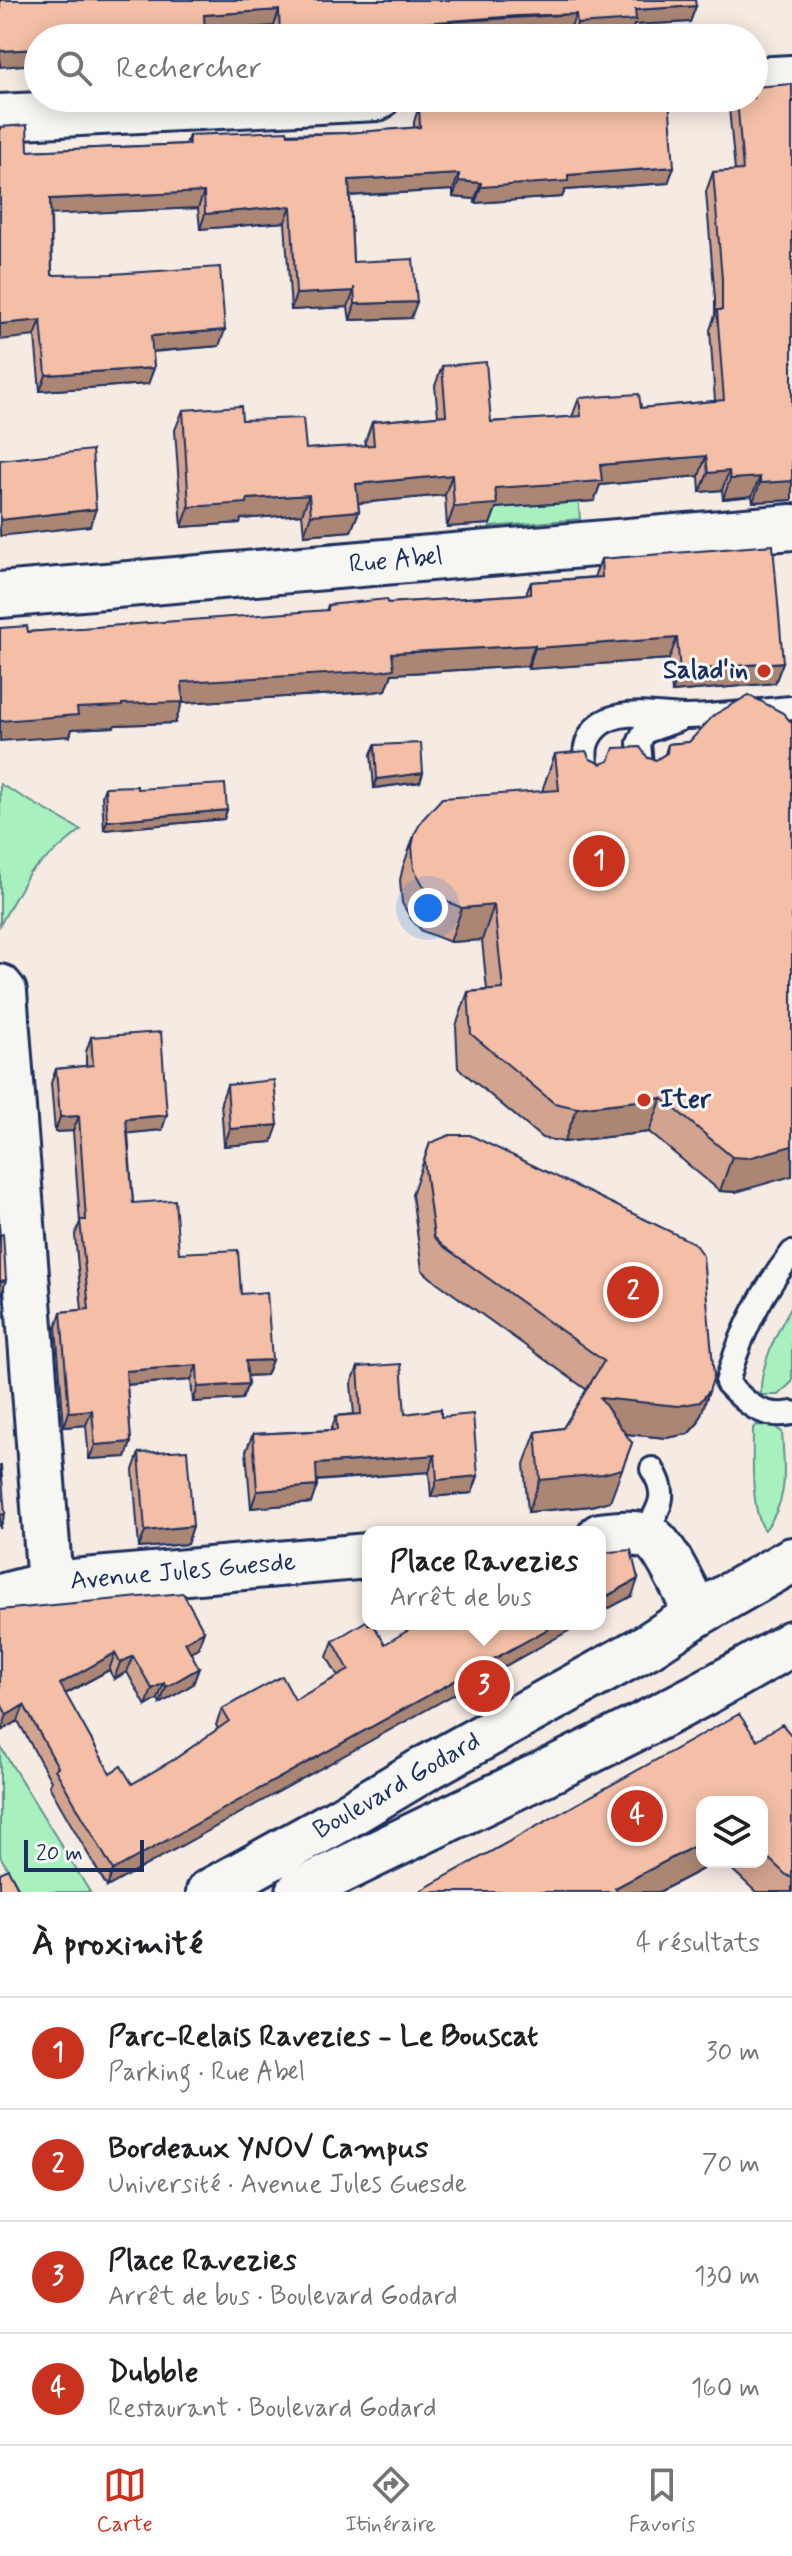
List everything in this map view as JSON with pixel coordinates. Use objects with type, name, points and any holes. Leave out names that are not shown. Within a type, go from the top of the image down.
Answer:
[{"type":"street","points":[[768,79],[792,78]]},
{"type":"street","points":[[0,117],[99,112]]},
{"type":"street","name":"Rue Abel","points":[[0,595],[792,527]]},
{"type":"street","points":[[0,987],[4,992],[50,1584]]},
{"type":"street","points":[[606,1536],[624,1534],[651,1538],[667,1558],[697,1614]]},
{"type":"street","name":"Avenue Jules Guesde","points":[[0,1597],[50,1584],[362,1557]]},
{"type":"street","name":"Boulevard Godard","points":[[209,1892],[648,1646],[792,1560]]},
{"type":"street","name":"Boulevard Godard","points":[[299,1892],[680,1708],[792,1643]]},
{"type":"lane","points":[[588,784],[587,743],[593,732],[609,720],[637,713],[686,717],[792,708]]},
{"type":"lane","points":[[642,780],[639,743],[644,732],[686,717]]},
{"type":"lane","points":[[792,1253],[771,1281],[748,1322],[733,1358],[727,1383],[748,1406],[766,1413],[792,1413]]},
{"type":"lane","points":[[643,1537],[662,1501],[660,1481],[652,1469]]},
{"type":"green space","points":[[572,418],[580,519],[490,527],[482,422]]},
{"type":"green space","points":[[0,784],[81,830],[29,873],[0,925]]},
{"type":"green space","points":[[792,1305],[792,1382],[778,1395],[761,1395],[766,1360]]},
{"type":"green space","points":[[757,1425],[775,1427],[782,1432],[782,1495],[765,1530],[757,1510],[753,1481],[753,1428]]},
{"type":"green space","points":[[0,1746],[90,1892],[21,1892],[0,1856]]},
{"type":"building","points":[[0,0],[695,0],[696,6],[635,10],[636,20],[577,24],[576,14],[409,24],[280,24],[279,10],[204,15],[205,24],[24,24],[24,50],[0,51]]},
{"type":"building","points":[[792,84],[792,481],[760,483],[760,477],[730,479],[729,471],[708,473],[706,456],[600,465],[602,481],[495,488],[497,504],[454,507],[452,475],[356,484],[359,511],[311,515],[309,495],[189,507],[183,410],[241,406],[242,420],[303,418],[306,449],[374,445],[372,422],[446,415],[442,366],[486,362],[491,422],[581,416],[579,398],[639,394],[641,408],[724,400],[717,310],[722,310],[722,279],[713,172],[743,170],[738,112],[768,112],[768,86]]},
{"type":"building","points":[[419,112],[670,112],[674,167],[568,175],[568,181],[481,187],[481,183],[459,181],[459,174],[349,180],[353,262],[413,259],[417,302],[355,304],[354,287],[354,291],[296,294],[291,206],[205,214],[204,192],[50,199],[52,275],[220,267],[225,330],[151,336],[154,368],[46,375],[41,320],[0,324],[0,127],[27,125],[28,151],[189,144],[189,135],[287,131],[288,135],[347,133],[420,127]]},
{"type":"building","points":[[92,450],[96,509],[0,520],[0,460]]},
{"type":"building","points":[[773,545],[783,662],[680,671],[677,638],[535,648],[535,645],[392,653],[394,669],[182,682],[183,702],[77,708],[78,715],[0,721],[0,628],[27,626],[28,632],[328,610],[328,605],[387,599],[388,603],[531,594],[531,582],[602,577],[601,559]]},
{"type":"building","points":[[749,695],[783,713],[792,723],[792,1146],[748,1158],[732,1157],[662,1098],[577,1108],[554,1103],[471,1034],[468,992],[503,989],[494,905],[462,908],[434,896],[414,869],[412,846],[422,820],[442,798],[559,790],[555,754],[586,751],[590,759],[601,764],[609,761],[614,748],[640,747],[648,758],[656,760],[667,753],[668,744],[689,742],[714,715]]},
{"type":"building","points":[[421,743],[423,773],[377,779],[375,745]]},
{"type":"building","points":[[225,784],[227,810],[107,821],[105,787],[137,786],[137,789]]},
{"type":"building","points":[[161,1032],[167,1115],[126,1119],[133,1203],[175,1200],[179,1253],[238,1250],[241,1294],[267,1292],[272,1360],[246,1361],[248,1384],[198,1387],[197,1365],[126,1371],[131,1442],[95,1445],[92,1410],[69,1412],[61,1312],[89,1309],[80,1220],[86,1220],[79,1116],[60,1117],[56,1069],[93,1065],[91,1037]]},
{"type":"building","points":[[274,1080],[278,1125],[230,1129],[227,1085]]},
{"type":"building","points":[[450,1135],[470,1135],[694,1243],[703,1256],[714,1376],[709,1391],[700,1402],[678,1406],[600,1398],[632,1443],[622,1469],[603,1474],[540,1480],[536,1432],[563,1428],[604,1361],[434,1237],[424,1161],[430,1143]]},
{"type":"building","points":[[3,1234],[6,1280],[0,1281],[0,1235]]},
{"type":"building","points":[[401,1364],[405,1414],[441,1409],[441,1417],[473,1414],[478,1476],[437,1480],[435,1455],[316,1464],[317,1486],[257,1491],[253,1434],[337,1430],[336,1416],[361,1414],[358,1367]]},
{"type":"building","points":[[187,1450],[193,1526],[145,1531],[139,1453]]},
{"type":"building","points":[[0,1466],[5,1514],[0,1515]]},
{"type":"building","points":[[631,1550],[638,1579],[606,1597],[606,1552]]},
{"type":"building","points":[[183,1593],[204,1631],[185,1642],[199,1668],[166,1687],[164,1683],[152,1689],[133,1656],[120,1663],[115,1653],[60,1684],[110,1773],[121,1766],[132,1784],[175,1759],[229,1721],[222,1709],[282,1676],[295,1700],[349,1670],[333,1641],[362,1624],[362,1630],[377,1630],[385,1644],[409,1630],[546,1630],[113,1870],[55,1769],[58,1767],[24,1705],[7,1715],[0,1702],[0,1610]]},
{"type":"building","points":[[739,1714],[757,1740],[782,1724],[792,1736],[792,1878],[768,1858],[768,1796],[696,1796],[696,1845],[615,1888],[618,1892],[418,1892]]},
{"type":"building","points":[[8,1869],[20,1892],[0,1892],[0,1873]]},
{"type":"place","name":"Salad'in","points":[[764,671]]},
{"type":"place","name":"Parc-Relais Ravezies - Le Bouscat","points":[[599,861]]},
{"type":"place","name":"Iter","points":[[644,1100]]},
{"type":"place","name":"Bordeaux YNOV Campus","points":[[633,1292]]},
{"type":"place","name":"Place Ravezies","points":[[484,1686]]},
{"type":"place","name":"Dubble","points":[[637,1816]]}]
